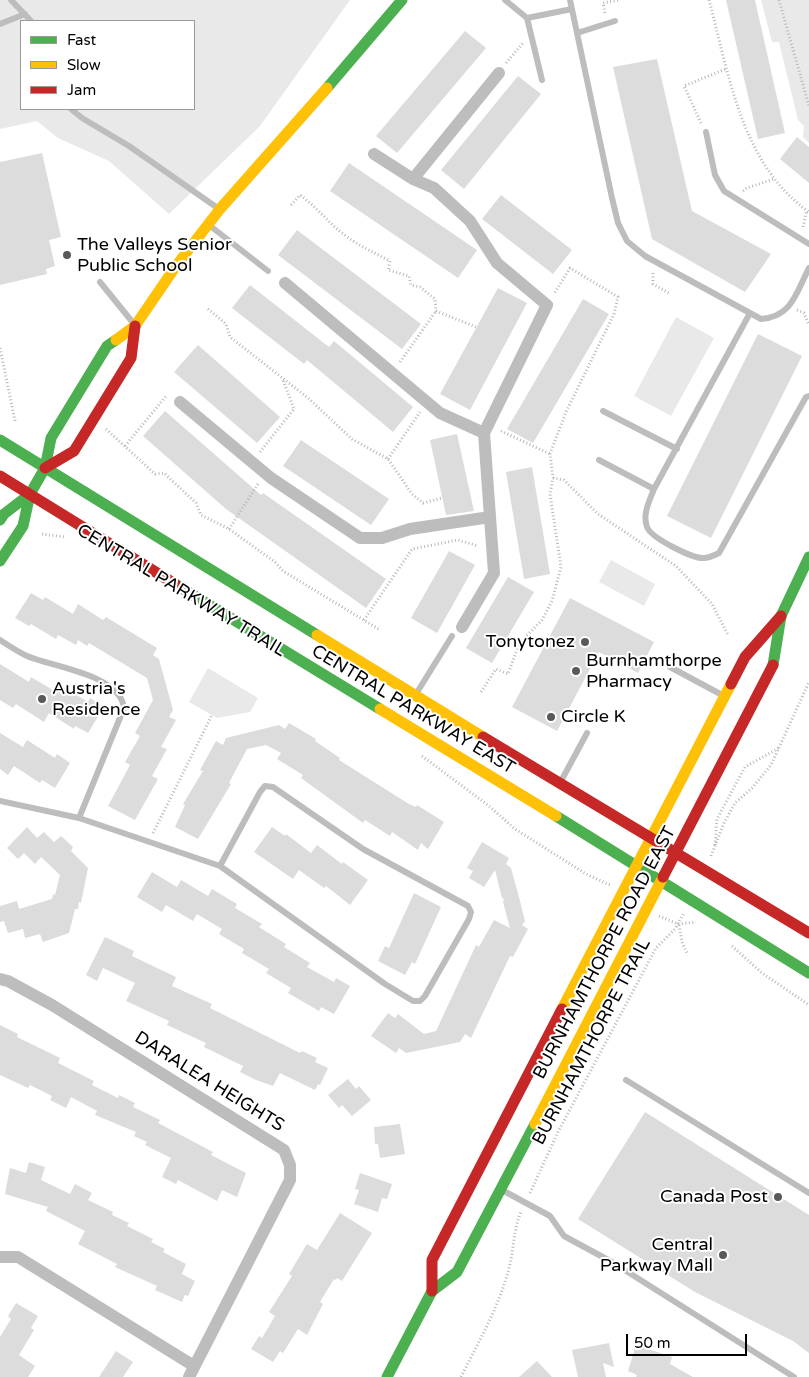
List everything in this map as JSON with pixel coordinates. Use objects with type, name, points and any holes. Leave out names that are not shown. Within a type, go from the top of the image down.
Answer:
[{"type":"street","points":[[0,561],[23,526],[30,494],[45,468],[51,438],[107,346],[136,326],[176,266],[220,209],[387,20],[402,0]]},
{"type":"street","points":[[413,179],[499,73]]},
{"type":"street","points":[[374,154],[413,179],[434,188],[470,221],[497,264],[547,305],[484,433],[494,573],[462,626]]},
{"type":"street","points":[[285,283],[440,413],[484,433]]},
{"type":"street","points":[[45,468],[74,451],[131,358],[136,326]]},
{"type":"street","points":[[180,402],[265,473],[360,538],[382,538],[410,529],[490,517]]},
{"type":"street","name":"CENTRAL PARKWAY EAST","points":[[0,440],[559,784],[809,932]]},
{"type":"street","name":"CENTRAL PARKWAY EAST","points":[[0,476],[443,749],[663,880],[809,973]]},
{"type":"street","points":[[0,520],[4,514],[30,494]]},
{"type":"street","name":"BURNHAMTHORPE ROAD EAST","points":[[387,1377],[432,1291],[457,1272],[678,853],[772,669],[781,616],[809,557]]},
{"type":"street","name":"BURNHAMTHORPE ROAD EAST","points":[[432,1291],[432,1260],[650,838],[745,657],[781,616]]},
{"type":"street","name":"DARALEA HEIGHTS","points":[[0,979],[8,981],[52,1006],[284,1150],[290,1165],[290,1180],[192,1372]]},
{"type":"street","points":[[0,1257],[18,1257],[192,1372]]},
{"type":"lane","points":[[11,0],[31,20]]},
{"type":"lane","points":[[505,0],[527,18],[542,80]]},
{"type":"lane","points":[[570,0],[618,223],[627,241],[652,259],[756,317],[770,318],[783,314],[789,307],[809,268]]},
{"type":"lane","points":[[527,18],[572,9]]},
{"type":"lane","points":[[0,24],[25,14]]},
{"type":"lane","points":[[577,33],[615,21]]},
{"type":"lane","points":[[73,110],[82,118],[129,146],[220,209]]},
{"type":"lane","points":[[706,132],[715,175],[724,191],[809,244]]},
{"type":"lane","points":[[208,224],[268,271]]},
{"type":"lane","points":[[100,282],[136,326]]},
{"type":"lane","points":[[750,313],[678,449],[654,489],[645,514],[647,527],[654,536],[695,557],[706,558],[719,553],[806,397],[809,396]]},
{"type":"lane","points":[[603,411],[678,449]]},
{"type":"lane","points":[[599,460],[654,489]]},
{"type":"lane","points":[[415,695],[452,636]]},
{"type":"lane","points":[[0,640],[26,655],[91,676],[116,692],[123,699],[124,708],[79,818]]},
{"type":"lane","points":[[670,666],[725,696]]},
{"type":"lane","points":[[559,784],[587,733]]},
{"type":"lane","points":[[0,801],[79,818],[220,866],[385,984],[413,1001],[420,1001],[425,996],[469,919],[471,912],[468,906],[363,849],[273,787],[265,786],[260,792],[220,866]]},
{"type":"lane","points":[[626,1080],[809,1193]]},
{"type":"lane","points":[[500,1189],[550,1216],[564,1236],[612,1262],[794,1377]]},
{"type":"path","points":[[607,2],[618,0]]},
{"type":"path","points":[[709,0],[735,102],[760,157],[774,178],[808,211],[800,238]]},
{"type":"path","points":[[779,0],[809,106]]},
{"type":"path","points":[[511,57],[520,45]]},
{"type":"path","points":[[706,132],[684,86],[726,69]]},
{"type":"path","points":[[736,198],[747,188],[774,178]]},
{"type":"path","points":[[290,205],[300,195],[315,206],[328,222],[347,237],[390,261],[388,270],[409,276],[411,285],[420,286],[435,299],[436,311],[392,373]]},
{"type":"path","points":[[652,259],[654,284],[669,293]]},
{"type":"path","points":[[481,692],[496,669],[508,674],[519,644],[542,620],[552,601],[561,567],[550,494],[553,478],[550,454],[566,412],[614,314],[618,297],[570,268],[547,305]]},
{"type":"path","points":[[789,307],[804,313],[809,325]]},
{"type":"path","points":[[208,310],[226,324],[230,337],[308,398],[352,439],[388,459],[412,494],[423,503],[442,498]]},
{"type":"path","points":[[436,311],[476,328]]},
{"type":"path","points":[[0,348],[15,421]]},
{"type":"path","points":[[252,462],[294,409],[283,379]]},
{"type":"path","points":[[125,446],[168,394],[180,402]]},
{"type":"path","points":[[388,459],[427,402]]},
{"type":"path","points":[[104,427],[155,474],[164,473],[196,503],[201,515],[229,530],[276,562],[283,572],[380,630]]},
{"type":"path","points":[[506,434],[550,454]]},
{"type":"path","points":[[229,530],[265,473]]},
{"type":"path","points":[[553,478],[564,480],[598,514],[676,566],[696,584],[712,604],[728,635]]},
{"type":"path","name":"CENTRAL PARKWAY TRAIL","points":[[42,534],[60,536],[72,540]]},
{"type":"path","points":[[364,620],[412,549],[458,540],[492,551]]},
{"type":"path","points":[[780,748],[745,767],[717,820],[714,850],[730,811],[762,778],[780,748],[809,682]]},
{"type":"path","points":[[149,842],[212,715]]},
{"type":"path","points":[[420,754],[489,806],[515,829],[578,869],[602,880]]},
{"type":"path","name":"BURNHAMTHORPE TRAIL","points":[[534,1186],[540,1168],[562,1124],[652,956],[663,938],[678,924],[682,917]]},
{"type":"path","points":[[668,921],[678,924],[699,922]]},
{"type":"path","points":[[678,924],[682,942],[688,955]]},
{"type":"path","points":[[731,945],[762,973],[809,1005]]},
{"type":"path","points":[[461,1377],[498,1303],[510,1266],[516,1222]]},
{"type":"shaded area","points":[[0,0],[350,0],[260,126],[169,214],[109,161],[58,138],[37,121],[0,129]]},
{"type":"shaded area","points":[[761,0],[809,0],[809,143],[803,137],[804,126],[798,120],[779,42],[772,42]]},
{"type":"shaded area","points":[[676,317],[714,338],[671,416],[634,396]]},
{"type":"shaded area","points":[[611,560],[655,584],[644,606],[599,582]]},
{"type":"shaded area","points":[[208,668],[258,698],[250,712],[217,718],[189,702]]},
{"type":"building","points":[[726,0],[755,0],[785,133],[758,139]]},
{"type":"building","points":[[465,31],[486,48],[397,153],[376,136]]},
{"type":"building","points":[[657,59],[692,211],[771,254],[745,292],[652,239],[613,67]]},
{"type":"building","points":[[518,76],[541,94],[464,189],[441,170]]},
{"type":"building","points":[[797,137],[809,147],[809,183],[780,159]]},
{"type":"building","points":[[42,153],[61,237],[49,240],[55,266],[46,269],[47,274],[0,285],[0,162]]},
{"type":"building","points":[[349,163],[477,250],[458,278],[330,191]]},
{"type":"building","points":[[501,195],[572,250],[553,274],[482,219]]},
{"type":"building","points":[[297,230],[421,324],[402,349],[278,255]]},
{"type":"building","points":[[250,285],[329,347],[334,341],[413,407],[393,432],[307,360],[304,364],[232,308]]},
{"type":"building","points":[[498,288],[527,303],[470,410],[440,394]]},
{"type":"building","points":[[583,299],[609,314],[533,443],[507,429]]},
{"type":"building","points":[[758,334],[802,356],[711,538],[667,516]]},
{"type":"building","points":[[198,345],[280,417],[257,443],[174,372]]},
{"type":"building","points":[[165,411],[261,495],[263,493],[386,579],[366,608],[226,509],[143,436]]},
{"type":"building","points":[[457,434],[474,511],[446,515],[430,440]]},
{"type":"building","points":[[301,440],[389,499],[371,525],[283,466]]},
{"type":"building","points":[[532,467],[550,574],[524,579],[506,472]]},
{"type":"building","points":[[449,551],[475,565],[437,633],[411,618]]},
{"type":"building","points":[[508,577],[534,592],[492,663],[466,648]]},
{"type":"building","points":[[31,593],[43,600],[45,597],[73,614],[78,604],[103,620],[106,617],[157,648],[153,655],[159,659],[173,710],[169,717],[176,720],[161,747],[167,749],[152,776],[158,779],[135,820],[108,806],[130,765],[125,762],[140,736],[135,733],[153,700],[147,678],[89,643],[87,646],[78,640],[76,645],[58,635],[56,639],[31,624],[29,626],[15,618]]},
{"type":"building","points":[[570,598],[654,642],[638,673],[599,652],[557,731],[512,707]]},
{"type":"building","name":"Austria's Residence","points":[[0,664],[29,682],[31,677],[58,693],[62,686],[88,702],[90,698],[104,707],[88,733],[75,726],[74,729],[49,713],[44,722],[16,704],[13,708],[0,700]]},
{"type":"building","points":[[289,723],[316,739],[315,741],[340,758],[339,760],[409,804],[416,807],[417,805],[444,822],[428,849],[421,843],[418,850],[392,832],[390,836],[365,820],[363,823],[301,778],[303,775],[277,759],[281,753],[266,745],[247,749],[229,783],[231,784],[198,839],[175,827],[185,805],[183,804],[203,771],[200,770],[216,741],[223,745],[226,738],[279,725],[285,729]]},
{"type":"building","points":[[0,733],[23,747],[27,740],[55,758],[57,754],[70,763],[55,788],[42,780],[40,783],[14,766],[8,775],[0,769]]},
{"type":"building","points":[[27,827],[37,838],[44,832],[54,842],[61,836],[73,847],[71,851],[88,868],[81,903],[79,902],[78,909],[75,909],[69,933],[43,942],[40,934],[25,938],[23,929],[8,933],[4,921],[0,922],[0,906],[17,901],[19,909],[52,899],[53,894],[55,895],[60,875],[41,857],[35,864],[24,853],[18,859],[7,848]]},
{"type":"building","points":[[272,827],[285,836],[286,834],[311,853],[317,845],[342,864],[343,862],[368,880],[350,905],[326,886],[324,888],[299,870],[293,879],[254,852]]},
{"type":"building","points":[[482,842],[509,858],[506,864],[511,868],[520,901],[525,921],[522,925],[528,929],[513,957],[510,956],[471,1038],[465,1034],[460,1042],[406,1053],[399,1048],[396,1053],[371,1036],[388,1013],[395,1018],[398,1014],[424,1034],[436,1031],[476,945],[479,947],[494,920],[510,928],[495,870],[484,887],[469,878],[473,871],[467,868]]},
{"type":"building","points":[[152,872],[177,887],[181,880],[208,896],[212,889],[237,904],[235,908],[262,924],[259,927],[286,944],[284,947],[310,963],[307,967],[334,982],[336,978],[350,986],[334,1014],[321,1007],[319,1011],[288,993],[291,988],[266,973],[269,969],[242,953],[244,949],[219,934],[222,929],[197,914],[193,921],[166,905],[162,912],[137,897]]},
{"type":"building","points":[[414,893],[441,907],[415,964],[412,962],[405,975],[378,961],[385,946],[389,948]]},
{"type":"building","points":[[105,937],[134,951],[132,956],[176,977],[172,986],[212,1004],[210,1008],[300,1053],[302,1051],[317,1058],[315,1062],[328,1068],[320,1085],[318,1084],[315,1090],[280,1073],[273,1086],[256,1080],[240,1072],[243,1066],[204,1047],[206,1043],[167,1025],[169,1021],[126,1001],[135,983],[103,968],[97,981],[86,975]]},
{"type":"building","points":[[0,1025],[18,1034],[17,1037],[60,1058],[58,1063],[94,1081],[92,1085],[118,1098],[119,1095],[135,1103],[133,1107],[160,1120],[158,1123],[213,1152],[211,1155],[246,1173],[237,1197],[222,1190],[217,1201],[178,1180],[176,1184],[162,1177],[171,1158],[145,1145],[147,1142],[134,1136],[136,1132],[95,1115],[97,1111],[71,1097],[66,1108],[50,1100],[52,1096],[30,1085],[28,1088],[0,1075]]},
{"type":"building","points":[[348,1079],[356,1089],[359,1086],[371,1100],[352,1116],[342,1105],[339,1108],[328,1095]]},
{"type":"building","name":"Central Parkway Mall","points":[[645,1112],[809,1215],[809,1353],[793,1341],[695,1292],[578,1219]]},
{"type":"building","points":[[400,1124],[405,1154],[380,1158],[378,1144],[375,1144],[374,1127]]},
{"type":"building","points":[[29,1162],[45,1167],[41,1180],[70,1194],[75,1184],[92,1193],[88,1200],[113,1212],[112,1215],[129,1223],[127,1226],[153,1239],[151,1242],[165,1249],[163,1252],[186,1264],[182,1274],[195,1281],[188,1296],[185,1295],[182,1302],[155,1290],[157,1286],[115,1267],[117,1264],[78,1244],[85,1231],[46,1211],[48,1207],[5,1194],[10,1168],[26,1173]]},
{"type":"building","points":[[360,1173],[392,1184],[387,1199],[382,1198],[378,1212],[354,1204],[359,1190],[355,1189]]},
{"type":"building","points":[[340,1213],[372,1233],[342,1281],[337,1278],[336,1280],[334,1279],[320,1302],[323,1304],[307,1335],[298,1329],[283,1353],[280,1351],[273,1362],[251,1349],[259,1336],[262,1338],[275,1316],[269,1312],[292,1276],[289,1274],[307,1244],[317,1250]]},
{"type":"building","points":[[16,1303],[38,1316],[31,1328],[34,1330],[19,1355],[35,1366],[28,1377],[0,1377],[0,1337],[11,1319],[8,1316]]},
{"type":"building","points":[[609,1343],[614,1367],[603,1363],[606,1377],[578,1377],[572,1350]]},
{"type":"building","points":[[636,1345],[672,1357],[670,1364],[693,1377],[636,1377],[637,1375],[628,1371]]},
{"type":"building","points":[[116,1351],[133,1362],[123,1377],[99,1377]]},
{"type":"building","points":[[537,1361],[552,1377],[519,1377]]},
{"type":"traffic: fast","points":[[327,88],[402,0]]},
{"type":"traffic: fast","points":[[0,561],[23,526],[30,494],[45,468],[51,438],[107,346],[116,340]]},
{"type":"traffic: fast","points":[[0,440],[317,635]]},
{"type":"traffic: fast","points":[[0,520],[4,514],[30,494]]},
{"type":"traffic: fast","points":[[773,665],[781,616],[809,557]]},
{"type":"traffic: fast","points":[[175,584],[380,709]]},
{"type":"traffic: fast","points":[[556,816],[809,973]]},
{"type":"traffic: fast","points":[[387,1377],[432,1291],[457,1272],[535,1124]]},
{"type":"traffic: slow","points":[[116,340],[135,326],[176,266],[220,209],[327,88]]},
{"type":"traffic: slow","points":[[317,635],[483,737]]},
{"type":"traffic: slow","points":[[562,1009],[731,684]]},
{"type":"traffic: slow","points":[[380,709],[556,816]]},
{"type":"traffic: slow","points":[[535,1124],[663,877]]},
{"type":"traffic: jam","points":[[45,468],[74,451],[131,358],[135,326]]},
{"type":"traffic: jam","points":[[0,476],[175,584]]},
{"type":"traffic: jam","points":[[731,684],[745,657],[781,616]]},
{"type":"traffic: jam","points":[[663,877],[773,665]]},
{"type":"traffic: jam","points":[[483,737],[809,933]]},
{"type":"traffic: jam","points":[[432,1291],[432,1260],[562,1009]]},
{"type":"place","name":"The Valleys Senior Public School","points":[[67,255]]},
{"type":"place","name":"Tonytonez","points":[[585,642]]},
{"type":"place","name":"Burnhamthorpe Pharmacy","points":[[576,671]]},
{"type":"place","name":"Austria's Residence","points":[[42,699]]},
{"type":"place","name":"Circle K","points":[[551,717]]},
{"type":"place","name":"Canada Post","points":[[778,1197]]},
{"type":"place","name":"Central Parkway Mall","points":[[723,1255]]}]
